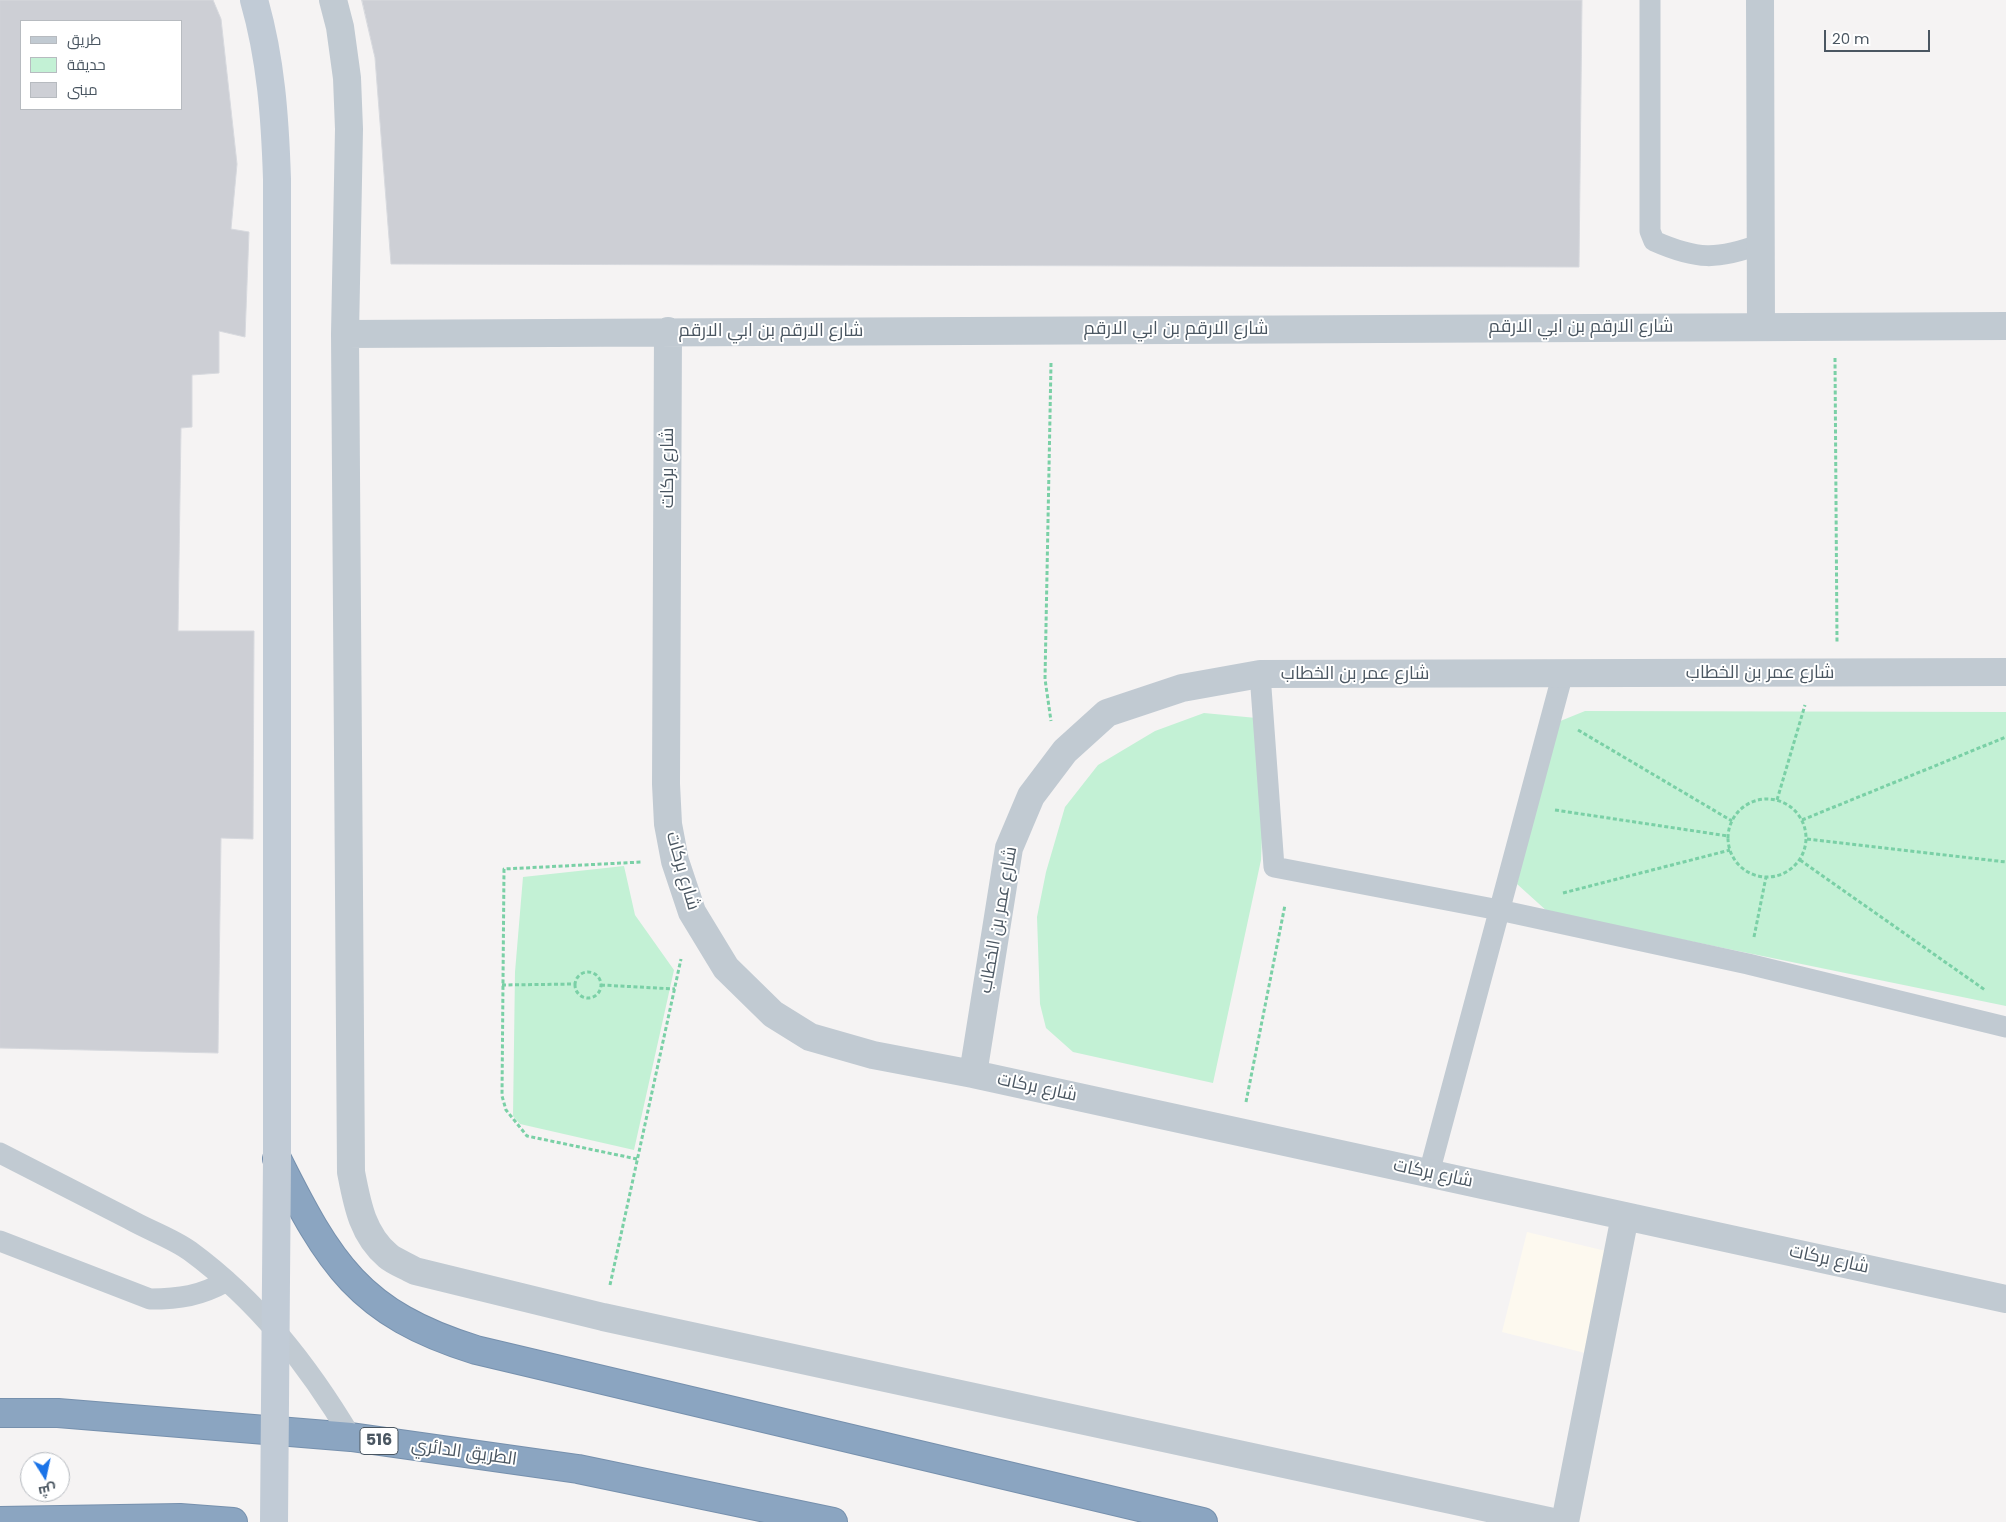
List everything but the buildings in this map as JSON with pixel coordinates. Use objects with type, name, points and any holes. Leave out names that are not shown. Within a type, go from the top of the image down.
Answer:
[{"type":"highway","points":[[277,1159],[309,1223],[329,1254],[352,1281],[379,1305],[409,1324],[442,1339],[476,1350],[1203,1522]]},
{"type":"highway","name":"الطريق الدائري","points":[[0,1413],[58,1413],[351,1437],[578,1470],[833,1522]]},
{"type":"highway","points":[[0,1521],[180,1518],[233,1522]]},
{"type":"street","points":[[254,0],[265,38],[275,109],[277,180],[277,1159],[274,1522]]},
{"type":"street","points":[[333,0],[340,27],[347,78],[349,128],[345,334],[350,1172],[357,1206],[368,1233],[388,1256],[415,1271],[603,1317],[1554,1522]]},
{"type":"street","points":[[1760,0],[1761,326]]},
{"type":"street","name":"شارع الارقم بن ابي الارقم","points":[[345,334],[1052,329],[2006,326]]},
{"type":"street","name":"شارع بركات","points":[[668,332],[666,784],[668,824],[675,861],[692,912],[726,968],[773,1014],[810,1037],[872,1055],[973,1074],[2006,1299]]},
{"type":"street","name":"شارع عمر بن الخطاب","points":[[973,1074],[1009,848],[1031,796],[1065,751],[1107,713],[1182,688],[1260,674],[2006,672]]},
{"type":"street","points":[[1565,1522],[1625,1216]]},
{"type":"lane","points":[[1650,0],[1650,230],[1654,241],[1679,252],[1707,257],[1734,254],[1761,244]]},
{"type":"lane","points":[[1429,1173],[1563,673]]},
{"type":"lane","points":[[1260,674],[1274,867],[1500,910],[1748,964],[2006,1027]]},
{"type":"lane","points":[[0,1153],[188,1250],[227,1281],[263,1315],[295,1352],[325,1393],[351,1437]]},
{"type":"lane","points":[[0,1241],[150,1299],[172,1299],[204,1294],[227,1281]]},
{"type":"path","points":[[1777,800],[1826,673],[1835,326]]},
{"type":"path","points":[[1052,329],[1045,679],[1053,726],[1065,751]]},
{"type":"path","points":[[1552,714],[1732,821]]},
{"type":"path","points":[[1802,820],[2006,737]]},
{"type":"path","points":[[1756,800],[1777,800],[1796,811],[1802,820],[1807,839],[1800,860],[1791,869],[1779,875],[1766,877],[1754,875],[1744,869],[1730,850],[1728,836],[1732,821],[1738,812],[1756,800]]},
{"type":"path","points":[[1527,806],[1728,836]]},
{"type":"path","points":[[1807,839],[2006,862]]},
{"type":"path","points":[[1557,895],[1730,850]]},
{"type":"path","points":[[1800,860],[1990,994]]},
{"type":"path","points":[[637,1159],[527,1136],[516,1125],[506,1110],[502,1096],[504,869],[675,861]]},
{"type":"path","points":[[1748,964],[1766,877]]},
{"type":"path","points":[[1240,1132],[1285,905]]},
{"type":"path","points":[[603,1317],[692,912]]},
{"type":"path","points":[[575,984],[580,974],[591,972],[596,975],[601,985]]},
{"type":"path","points":[[502,985],[575,984]]},
{"type":"path","points":[[575,984],[579,993],[588,998],[597,994],[601,985]]},
{"type":"path","points":[[601,985],[675,989]]},
{"type":"shaded area","points":[[1527,1232],[1610,1252],[1585,1353],[1502,1332]]},
{"type":"green space","points":[[1585,711],[2006,712],[2006,1006],[1548,912],[1517,884],[1553,724]]},
{"type":"green space","points":[[1204,713],[1267,719],[1261,860],[1213,1083],[1073,1052],[1046,1028],[1040,1004],[1037,917],[1046,872],[1065,807],[1098,765],[1155,731]]},
{"type":"green space","points":[[624,866],[635,915],[674,970],[634,1150],[520,1124],[513,1116],[515,972],[523,877]]}]
